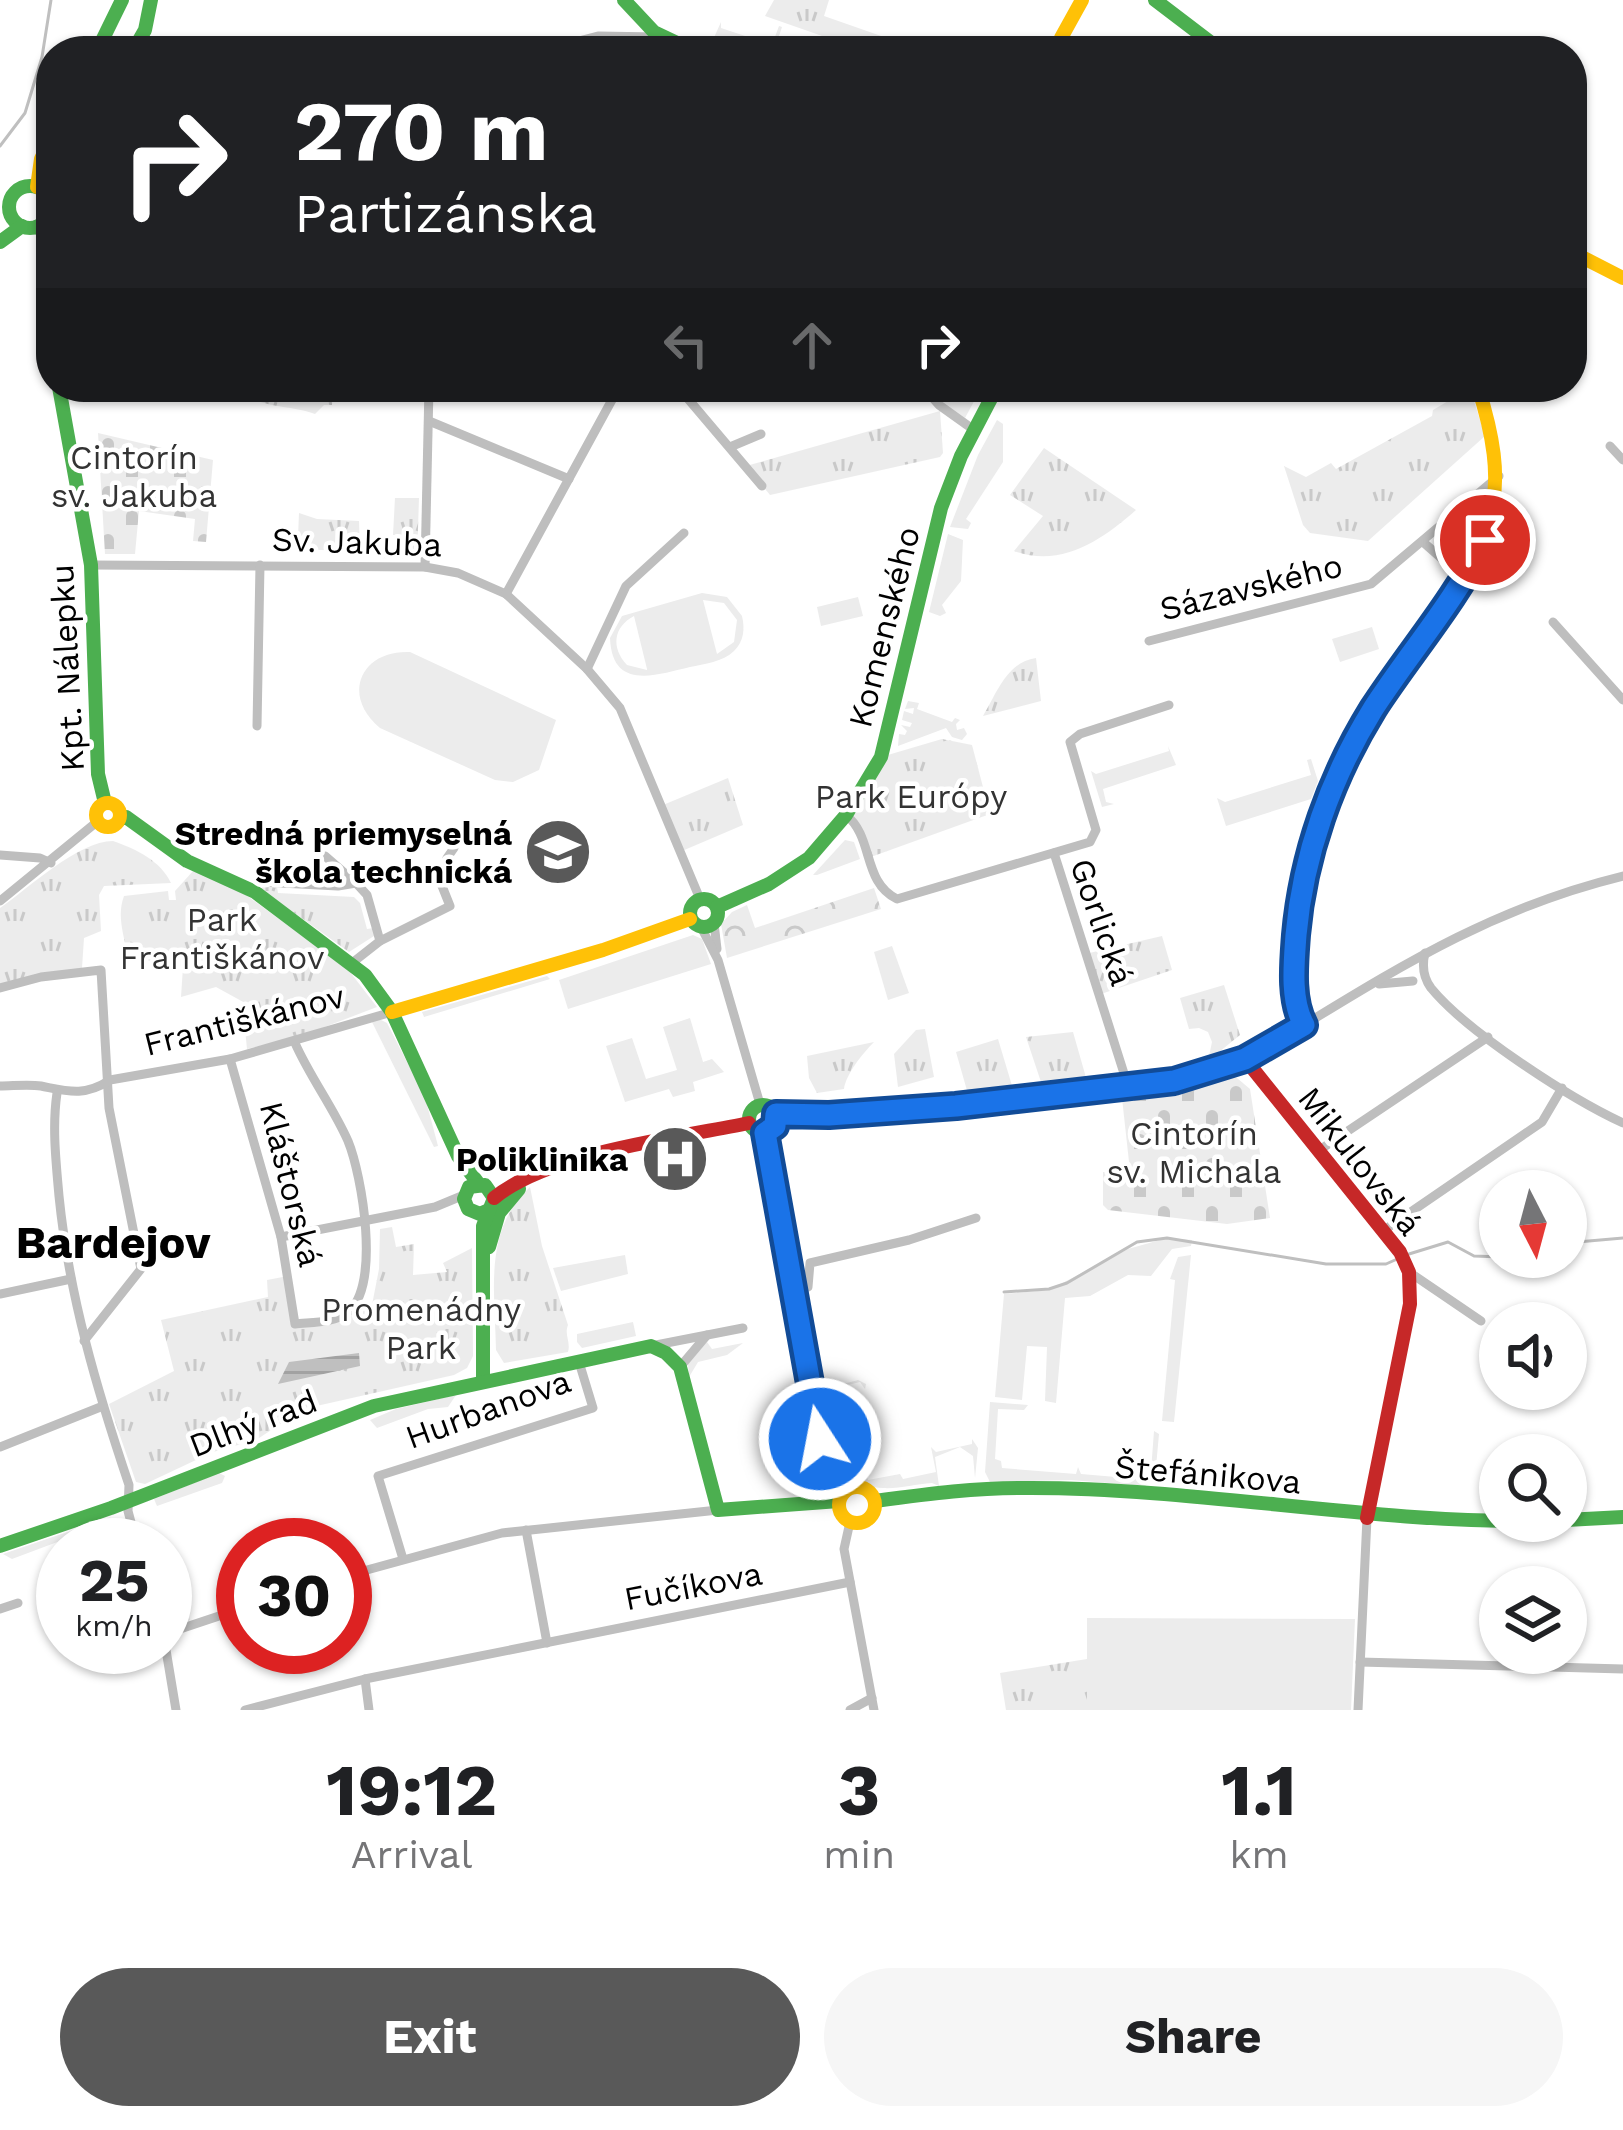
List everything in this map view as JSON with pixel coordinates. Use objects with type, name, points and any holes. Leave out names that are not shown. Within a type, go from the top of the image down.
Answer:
[{"type":"street","points":[[104,36],[122,0]]},
{"type":"street","points":[[142,36],[151,0]]},
{"type":"street","points":[[624,0],[649,36]]},
{"type":"street","points":[[1145,0],[1169,9]]},
{"type":"street","points":[[1155,0],[1203,36]]},
{"type":"street","points":[[1066,36],[1082,2]]},
{"type":"street","points":[[0,239],[10,200],[36,191]]},
{"type":"street","points":[[9,212],[36,217]]},
{"type":"street","points":[[0,239],[36,223]]},
{"type":"street","points":[[1587,260],[1623,278]]},
{"type":"street","name":"Kpt. Nálepku","points":[[62,402],[91,565],[98,774],[105,803]]},
{"type":"street","points":[[425,567],[429,402]]},
{"type":"street","points":[[506,594],[611,402]]},
{"type":"street","points":[[691,402],[762,486]]},
{"type":"street","points":[[936,402],[974,430]]},
{"type":"street","name":"Komenského","points":[[392,1012],[705,919],[790,872],[826,840],[881,757],[936,528],[950,483],[989,402]]},
{"type":"street","points":[[1304,1025],[1298,1015],[1294,962],[1305,874],[1329,792],[1373,710],[1485,540],[1500,475],[1496,432],[1484,402]]},
{"type":"street","points":[[429,421],[569,479]]},
{"type":"street","points":[[730,448],[761,434]]},
{"type":"street","points":[[1610,446],[1623,460]]},
{"type":"street","name":"Sázavského","points":[[1149,641],[1371,584],[1500,475]]},
{"type":"street","points":[[587,669],[626,586],[684,533]]},
{"type":"street","points":[[1423,542],[1464,578]]},
{"type":"street","name":"Sv. Jakuba","points":[[91,565],[425,567],[458,573],[506,594],[605,687],[631,729],[700,899]]},
{"type":"street","points":[[257,726],[260,565]]},
{"type":"street","points":[[1553,622],[1623,700]]},
{"type":"street","points":[[1054,853],[1090,842],[1096,830],[1070,749],[1073,738],[1169,705]]},
{"type":"street","points":[[98,821],[97,811],[105,803],[116,805],[120,819]]},
{"type":"street","name":"Gorlická","points":[[846,815],[861,834],[879,885],[890,896],[902,898],[1054,853],[1128,1086]]},
{"type":"street","points":[[98,821],[108,827],[126,817],[187,861],[255,892],[370,980],[392,1012],[458,1156],[472,1195],[483,1270]]},
{"type":"street","points":[[0,901],[98,821]]},
{"type":"street","points":[[352,963],[380,941],[450,906],[438,877],[454,848]]},
{"type":"street","points":[[0,855],[51,863]]},
{"type":"street","points":[[325,856],[369,900],[380,941]]},
{"type":"street","points":[[776,1114],[956,1106],[1174,1081],[1245,1059],[1462,932],[1564,890],[1623,876]]},
{"type":"street","points":[[261,882],[356,883]]},
{"type":"street","points":[[705,919],[690,908],[700,899],[708,899],[705,919],[760,1104]]},
{"type":"street","points":[[1425,952],[1422,966],[1432,989]]},
{"type":"street","points":[[1407,964],[1413,981]]},
{"type":"street","points":[[0,988],[101,970],[110,1108],[141,1269],[84,1341]]},
{"type":"street","points":[[1367,987],[1413,981],[1432,989],[1488,1037],[1623,1123]]},
{"type":"street","points":[[404,1036],[416,1006]]},
{"type":"street","name":"Františkánov","points":[[57,1093],[230,1059],[392,1012]]},
{"type":"street","points":[[1318,1151],[1488,1037]]},
{"type":"street","points":[[295,1043],[348,1142],[364,1221]]},
{"type":"street","name":"Kláštorská","points":[[230,1059],[281,1237],[295,1324],[340,1318],[356,1304],[365,1262],[364,1221]]},
{"type":"street","name":"Mikulovská","points":[[1245,1059],[1383,1231],[1409,1272],[1410,1304],[1367,1518]]},
{"type":"street","points":[[0,1086],[40,1086],[57,1093],[56,1160],[71,1279],[84,1341],[129,1485],[131,1518]]},
{"type":"street","points":[[1383,1231],[1542,1122],[1562,1088]]},
{"type":"street","points":[[760,1104],[770,1106],[776,1114],[775,1126],[765,1133],[753,1130],[749,1123],[749,1113],[760,1104]]},
{"type":"street","points":[[281,1237],[435,1207],[575,1160],[749,1123]]},
{"type":"street","points":[[765,1133],[826,1483],[812,1502]]},
{"type":"street","points":[[483,1382],[483,1226],[492,1204],[539,1174]]},
{"type":"street","points":[[483,1270],[499,1213],[510,1197],[539,1174]]},
{"type":"street","points":[[472,1195],[492,1204]]},
{"type":"street","points":[[472,1195],[492,1204]]},
{"type":"street","points":[[791,1292],[808,1287],[810,1264],[976,1218]]},
{"type":"street","points":[[1409,1272],[1479,1321]]},
{"type":"street","points":[[0,1294],[71,1279]]},
{"type":"street","name":"Dlhý rad","points":[[0,1546],[349,1414],[743,1328]]},
{"type":"street","points":[[680,1367],[708,1335]]},
{"type":"street","points":[[372,1568],[526,1530],[718,1510],[680,1367],[651,1346]]},
{"type":"street","name":"Hurbanova","points":[[403,1559],[378,1476],[593,1408],[579,1362]]},
{"type":"street","points":[[0,1447],[103,1406]]},
{"type":"street","points":[[820,1439],[843,1495],[842,1516],[858,1523],[871,1516],[875,1502]]},
{"type":"street","name":"Štefánikova","points":[[718,1510],[812,1502],[861,1487],[875,1502],[1043,1488],[1146,1493],[1367,1518],[1479,1520]]},
{"type":"street","points":[[1587,1519],[1623,1517]]},
{"type":"street","points":[[1358,1710],[1367,1518]]},
{"type":"street","points":[[850,1522],[844,1550],[873,1704],[850,1710]]},
{"type":"street","points":[[526,1530],[547,1643]]},
{"type":"street","name":"Fučíkova","points":[[244,1710],[365,1679],[850,1582]]},
{"type":"street","points":[[0,1609],[18,1603]]},
{"type":"street","points":[[1360,1662],[1623,1670]]},
{"type":"street","points":[[170,1674],[176,1710]]},
{"type":"street","points":[[365,1679],[370,1710]]},
{"type":"green space","points":[[774,0],[829,0],[824,16],[881,36],[822,36],[765,16]]},
{"type":"green space","points":[[721,22],[721,28],[745,36],[715,36]]},
{"type":"green space","points":[[260,402],[332,402],[315,414]]},
{"type":"green space","points":[[941,402],[974,402],[965,418]]},
{"type":"green space","points":[[1446,402],[1474,402],[1485,436],[1368,541],[1310,533],[1303,525],[1284,466],[1306,477],[1331,463],[1336,469],[1432,416],[1433,410]]},
{"type":"green space","points":[[940,411],[940,457],[770,495],[746,466]]},
{"type":"green space","points":[[997,420],[1003,424],[1003,462],[966,519],[971,523],[968,529],[950,527],[978,455]]},
{"type":"green space","name":"Cintorín sv. Jakuba","points":[[98,433],[213,460],[206,542],[193,541],[195,519],[139,511],[135,554],[105,554]]},
{"type":"green space","points":[[1044,448],[1136,510],[1080,548],[1049,556],[1014,551],[1043,516],[1010,495]]},
{"type":"green space","points":[[395,498],[419,498],[417,559],[380,558],[383,541],[397,541],[398,535],[393,535]]},
{"type":"green space","points":[[299,513],[359,521],[360,551],[282,549],[283,538],[298,537]]},
{"type":"green space","points":[[948,534],[963,540],[961,581],[942,605],[946,613],[940,616],[929,612]]},
{"type":"green space","points":[[702,593],[727,597],[742,616],[743,635],[734,651],[719,660],[638,675],[627,673],[613,655],[610,638],[622,616]],"holes":[[[703,600],[724,603],[737,620],[734,642],[717,654]],[[634,616],[647,669],[647,670],[627,665],[617,645],[618,632]]]},
{"type":"green space","points":[[858,597],[863,616],[821,626],[817,607]]},
{"type":"green space","points":[[1372,627],[1379,649],[1340,662],[1332,639]]},
{"type":"green space","points":[[410,652],[556,720],[539,770],[513,782],[495,780],[380,728],[361,702],[362,677],[379,659]]},
{"type":"green space","points":[[1036,658],[1041,701],[983,716],[1010,672]]},
{"type":"green space","points":[[908,701],[952,722],[960,720],[957,730],[964,728],[967,734],[962,740],[946,728],[898,746],[899,734],[907,731],[901,725],[912,723],[902,720],[904,711],[913,714],[914,708],[905,709]]},
{"type":"green space","name":"Park Európy","points":[[942,739],[972,745],[990,814],[868,858],[846,815],[881,757]]},
{"type":"green space","points":[[1168,746],[1176,765],[1103,789],[1106,802],[1114,804],[1102,807],[1091,771],[1096,774],[1169,751]]},
{"type":"green space","points":[[1311,759],[1318,781],[1311,799],[1226,826],[1217,798],[1225,802],[1311,775],[1307,760]]},
{"type":"green space","points":[[728,778],[743,825],[682,851],[663,805]]},
{"type":"green space","points":[[845,840],[854,842],[860,859],[813,875]]},
{"type":"green space","points":[[113,841],[147,857],[171,883],[104,886],[99,895],[101,931],[84,938],[82,968],[0,984],[0,908],[70,857]]},
{"type":"green space","name":"Park Františkánov","points":[[193,871],[231,884],[308,940],[350,972],[377,1007],[301,1036],[247,1049],[245,1029],[265,1014],[216,987],[181,997],[183,967],[127,953],[121,917],[124,896],[168,891],[169,900],[176,900],[175,891]]},
{"type":"green space","points":[[263,886],[277,887],[278,893],[354,897],[367,929],[374,928],[374,936],[349,952]]},
{"type":"green space","points":[[874,888],[881,909],[727,958],[721,924],[732,912],[747,905],[755,928]]},
{"type":"green space","points":[[693,935],[702,939],[711,964],[568,1009],[559,980]]},
{"type":"green space","points":[[1162,936],[1172,970],[1098,995],[1085,954]]},
{"type":"green space","points":[[892,946],[909,993],[888,1000],[874,952]]},
{"type":"green space","points":[[547,976],[550,979],[424,1017],[422,1012]]},
{"type":"green space","points":[[1224,985],[1240,1035],[1208,1061],[1212,1042],[1208,1032],[1189,1029],[1180,998]]},
{"type":"green space","points":[[690,1018],[703,1062],[712,1059],[724,1072],[693,1082],[695,1091],[673,1097],[669,1089],[625,1102],[606,1046],[632,1038],[646,1079],[677,1070],[663,1027]]},
{"type":"green space","points":[[372,1022],[387,1023],[425,1097],[438,1146],[434,1147]]},
{"type":"green space","points":[[925,1029],[934,1077],[898,1087],[894,1054],[916,1030]]},
{"type":"green space","points":[[1073,1032],[1087,1081],[1042,1085],[1026,1037]]},
{"type":"green space","points":[[998,1039],[1013,1089],[968,1094],[956,1052]]},
{"type":"green space","points":[[874,1042],[851,1070],[844,1089],[817,1093],[809,1078],[807,1056]]},
{"type":"green space","name":"Cintorín sv. Michala","points":[[1225,1074],[1250,1089],[1270,1218],[1227,1224],[1108,1210],[1103,1205],[1103,1172],[1130,1171],[1122,1098]]},
{"type":"green space","points":[[530,1187],[542,1246],[568,1325],[569,1348],[568,1352],[504,1363],[496,1350],[495,1262],[505,1222]]},
{"type":"green space","name":"Promenádny Park","points":[[392,1227],[396,1247],[414,1244],[413,1275],[447,1272],[443,1263],[472,1248],[473,1356],[467,1368],[454,1375],[312,1407],[313,1417],[282,1423],[256,1440],[213,1452],[145,1484],[136,1482],[109,1404],[174,1371],[161,1320],[268,1297],[267,1280],[288,1276],[295,1324],[340,1318],[358,1301],[372,1305],[380,1229]]},
{"type":"green space","points":[[1167,1238],[1192,1240],[1191,1246],[1172,1249],[1151,1276],[1128,1275],[1090,1296],[1065,1298],[1056,1403],[1045,1401],[1047,1347],[1027,1346],[1022,1400],[995,1397],[1004,1294],[1049,1290],[1128,1249]]},
{"type":"green space","points":[[625,1255],[628,1274],[561,1291],[553,1268]]},
{"type":"green space","points":[[1191,1255],[1174,1422],[1162,1421],[1175,1280],[1170,1279],[1178,1257]]},
{"type":"green space","points":[[633,1322],[636,1336],[582,1348],[577,1342],[577,1334]]},
{"type":"green space","points":[[707,1342],[712,1349],[743,1343],[727,1355],[698,1362],[689,1377],[688,1364]]},
{"type":"green space","points":[[858,1380],[866,1384],[865,1389],[860,1382],[823,1391],[826,1403],[848,1399],[852,1404],[868,1480],[936,1472],[931,1447],[936,1452],[972,1444],[972,1439],[978,1448],[975,1478],[973,1456],[960,1447],[935,1457],[939,1486],[883,1488],[854,1476],[836,1451],[821,1390]]},
{"type":"green space","points":[[456,1395],[448,1407],[428,1409],[377,1428],[370,1420],[396,1409]]},
{"type":"green space","points":[[990,1402],[1028,1405],[1024,1410],[998,1409],[995,1459],[1002,1468],[1076,1474],[1078,1467],[1081,1474],[1116,1477],[1119,1470],[1120,1477],[1142,1479],[1144,1471],[1151,1471],[1154,1431],[1159,1434],[1155,1478],[1145,1486],[1071,1480],[990,1482],[985,1472]]},
{"type":"green space","points":[[219,1473],[225,1476],[222,1483],[157,1506],[154,1499]]},
{"type":"green space","points":[[36,1543],[36,1550],[12,1559],[3,1554]]},
{"type":"green space","points":[[1087,1618],[1355,1619],[1351,1710],[1087,1710]]},
{"type":"green space","points":[[1087,1659],[1087,1710],[1006,1710],[1000,1673]]},
{"type":"shaded area","points":[[359,1353],[360,1366],[278,1384],[289,1362]]},
{"type":"waterway","points":[[45,36],[51,0]]},
{"type":"waterway","points":[[0,146],[25,113],[36,77]]},
{"type":"waterway","points":[[1004,1292],[1049,1289],[1137,1242],[1167,1238],[1326,1264],[1395,1260]]},
{"type":"waterway","points":[[1587,1241],[1623,1238]]},
{"type":"waterway","points":[[1409,1254],[1448,1242],[1479,1256]]},
{"type":"traffic: fast","points":[[104,36],[122,0]]},
{"type":"traffic: fast","points":[[142,36],[151,0]]},
{"type":"traffic: fast","points":[[624,0],[662,36]]},
{"type":"traffic: fast","points":[[1155,0],[1202,36]]},
{"type":"traffic: fast","points":[[36,188],[15,192],[9,207],[15,222],[36,226]]},
{"type":"traffic: fast","points":[[0,242],[22,226]]},
{"type":"traffic: fast","points":[[62,402],[91,565],[98,774],[105,803]]},
{"type":"traffic: fast","points":[[717,907],[769,884],[809,858],[846,815],[881,757],[941,508],[989,402]]},
{"type":"traffic: fast","points":[[776,1114],[956,1106],[1174,1081],[1245,1059],[1304,1025],[1295,992],[1294,958],[1313,848],[1327,807],[1365,730],[1436,619]]},
{"type":"traffic: fast","points":[[120,819],[126,817],[187,861],[255,892],[365,975],[392,1012],[458,1156],[478,1183]]},
{"type":"traffic: fast","points":[[704,899],[714,903],[718,913],[714,923],[704,927],[694,923],[690,913],[694,903],[704,899]]},
{"type":"traffic: fast","points":[[763,1105],[773,1109],[777,1119],[773,1129],[763,1133],[753,1129],[749,1119],[753,1109],[763,1105]]},
{"type":"traffic: fast","points":[[483,1381],[483,1226],[494,1198],[485,1185],[469,1187],[464,1199],[468,1209],[480,1214],[489,1210]]},
{"type":"traffic: fast","points":[[489,1247],[499,1213],[519,1189]]},
{"type":"traffic: fast","points":[[0,1546],[374,1406],[651,1346],[680,1367],[718,1510],[839,1501]]},
{"type":"traffic: fast","points":[[875,1501],[1031,1488],[1157,1493],[1479,1520]]},
{"type":"traffic: fast","points":[[1587,1519],[1623,1517]]},
{"type":"traffic: slow","points":[[1062,36],[1082,0]]},
{"type":"traffic: slow","points":[[1587,260],[1623,278]]},
{"type":"traffic: slow","points":[[1436,619],[1473,561],[1492,509],[1494,454],[1482,402]]},
{"type":"traffic: slow","points":[[108,803],[120,815],[108,827],[96,815],[108,803]]},
{"type":"traffic: slow","points":[[392,1012],[603,950],[690,919]]},
{"type":"traffic: slow","points":[[857,1487],[870,1492],[875,1505],[870,1518],[857,1523],[844,1518],[839,1505],[844,1492],[857,1487]]},
{"type":"traffic: jam","points":[[1245,1059],[1400,1252],[1409,1272],[1410,1304],[1367,1518]]},
{"type":"traffic: jam","points":[[494,1198],[518,1182],[581,1158],[749,1123]]},
{"type":"place","name":"Stredná priemyselná škola technická","points":[[558,852]]},
{"type":"place","name":"Poliklinika","points":[[675,1159]]},
{"type":"district","name":"Bardejov","points":[[113,1242]]},
{"type":"route","points":[[820,1439],[765,1133],[773,1130],[776,1114],[956,1106],[1174,1081],[1245,1059],[1304,1025],[1298,1015],[1294,962],[1298,919],[1305,874],[1329,792],[1373,710],[1456,593],[1485,540]]}]
